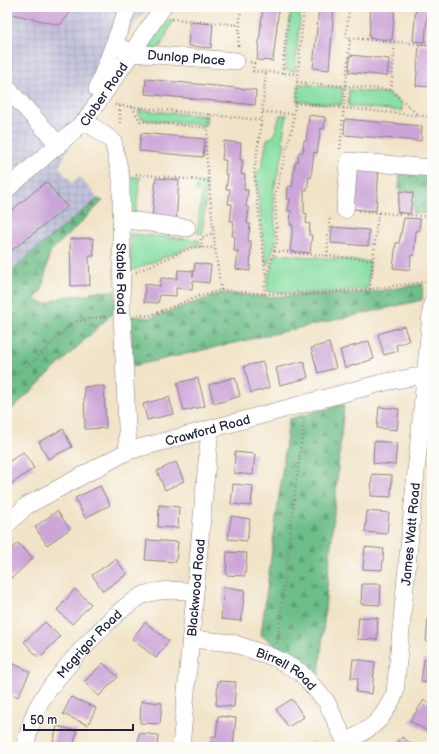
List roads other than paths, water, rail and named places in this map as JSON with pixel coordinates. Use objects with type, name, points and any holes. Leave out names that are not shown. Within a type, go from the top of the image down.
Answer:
[{"type":"street","name":"Clober Road","points":[[85,121],[128,7]]},
{"type":"street","name":"Clober Road","points":[[85,121],[159,12]]},
{"type":"street","name":"Dunlop Place","points":[[115,44],[130,53],[236,61]]},
{"type":"street","points":[[7,88],[59,145]]},
{"type":"street","points":[[7,189],[85,121]]},
{"type":"street","name":"Stable Road","points":[[85,121],[113,141],[120,172],[122,313],[128,452]]},
{"type":"street","points":[[345,210],[349,161],[432,168]]},
{"type":"street","points":[[121,219],[187,228]]},
{"type":"street","name":"James Watt Road","points":[[348,744],[374,726],[384,715],[395,693],[432,304]]},
{"type":"street","name":"Crawford Road","points":[[7,525],[26,506],[128,452],[385,382],[425,375]]},
{"type":"street","name":"Blackwood Road","points":[[180,747],[210,429]]},
{"type":"street","name":"Mcgrigor Road","points":[[26,747],[37,707],[54,682],[95,635],[128,605],[144,595],[166,590],[194,592]]},
{"type":"street","name":"Birrell Road","points":[[190,639],[233,643],[275,658],[300,672],[326,701],[348,744]]}]
